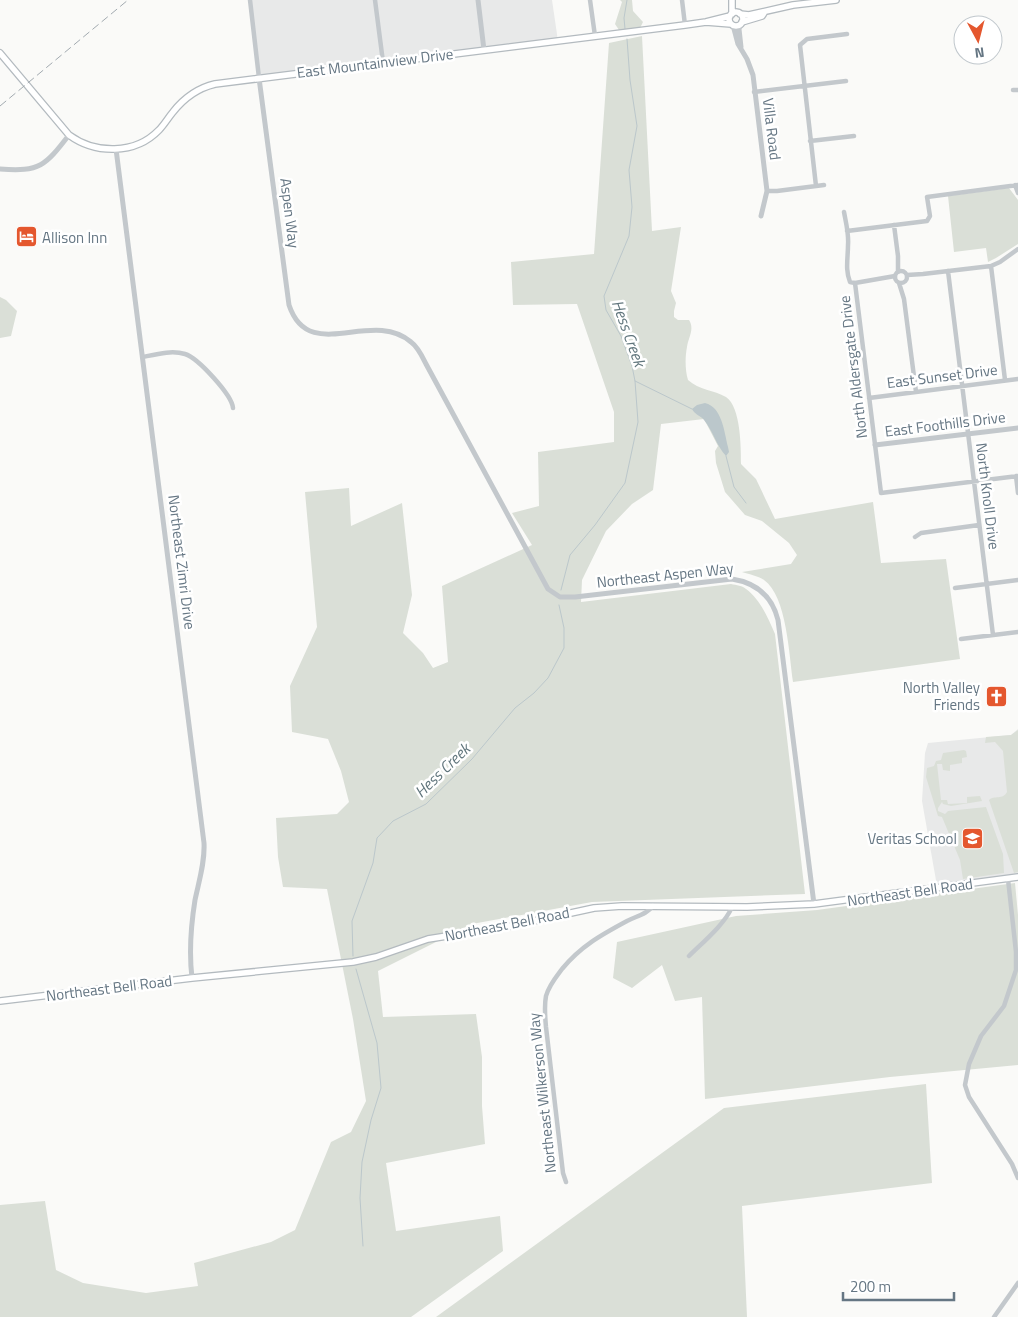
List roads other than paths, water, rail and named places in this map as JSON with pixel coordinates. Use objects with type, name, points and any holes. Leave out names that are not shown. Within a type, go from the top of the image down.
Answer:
[{"type":"main road","points":[[734,0],[740,14],[741,23]]},
{"type":"main road","points":[[734,0],[729,20],[737,26],[762,16],[766,12]]},
{"type":"main road","points":[[731,15],[749,15],[793,5],[836,0]]},
{"type":"main road","name":"East Mountainview Drive","points":[[69,135],[83,144],[92,147],[116,149],[132,145],[152,136],[158,131],[177,107],[198,90],[214,84],[685,25],[706,22],[731,15]]},
{"type":"main road","name":"East Mountainview Drive","points":[[706,22],[711,24],[723,22],[732,24]]},
{"type":"main road","points":[[0,53],[69,135]]},
{"type":"main road","name":"Northeast Bell Road","points":[[0,1000],[345,963],[369,959],[428,939],[511,926],[576,911],[612,906],[732,907],[814,904],[1018,877]]},
{"type":"street","name":"Aspen Way","points":[[250,0],[289,305],[292,313],[305,329],[320,334],[377,329],[392,331],[398,334]]},
{"type":"street","points":[[375,0],[383,62]]},
{"type":"street","points":[[478,0],[484,50]]},
{"type":"street","points":[[590,0],[595,36]]},
{"type":"street","points":[[682,0],[685,25]]},
{"type":"street","name":"Villa Road","points":[[741,23],[739,28],[741,48]]},
{"type":"street","name":"Villa Road","points":[[732,24],[738,44],[750,67],[754,92],[767,191],[761,216]]},
{"type":"street","points":[[816,186],[799,51],[802,42],[807,39],[847,34]]},
{"type":"street","points":[[754,92],[846,81]]},
{"type":"street","points":[[0,169],[21,171],[36,168],[52,156],[69,135]]},
{"type":"street","points":[[810,141],[854,136]]},
{"type":"street","name":"Northeast Zimri Drive","points":[[116,149],[197,777],[204,848],[194,913],[192,978]]},
{"type":"street","points":[[767,191],[824,185]]},
{"type":"street","points":[[847,231],[927,221],[930,216],[927,196],[1016,185],[1018,193]]},
{"type":"street","name":"North Aldersgate Drive","points":[[844,212],[848,246],[846,262],[848,278],[850,282],[855,283],[881,493],[974,482]]},
{"type":"street","points":[[894,225],[916,392]]},
{"type":"street","points":[[855,283],[990,266],[1000,262],[1018,248]]},
{"type":"street","points":[[990,266],[1005,380]]},
{"type":"street","name":"North Knoll Drive","points":[[948,271],[993,635]]},
{"type":"street","name":"Northeast Aspen Way","points":[[398,334],[412,342],[422,356],[544,585],[554,594],[560,597],[576,597],[732,579],[754,585],[768,597],[776,611],[778,620],[814,904]]},
{"type":"street","points":[[143,357],[175,353],[189,355],[219,384],[231,399],[234,408]]},
{"type":"street","name":"East Sunset Drive","points":[[869,398],[1018,379]]},
{"type":"street","name":"East Foothills Drive","points":[[875,445],[1018,428]]},
{"type":"street","points":[[974,482],[1017,476],[1018,493]]},
{"type":"street","points":[[915,536],[921,533],[979,525]]},
{"type":"street","points":[[955,588],[1018,580]]},
{"type":"street","points":[[961,639],[1018,632]]},
{"type":"street","points":[[1008,879],[1016,952],[1016,970],[1004,1006],[986,1028],[978,1043],[967,1072],[965,1084],[969,1097],[1012,1164],[1018,1178]]},
{"type":"street","name":"Northeast Wilkerson Way","points":[[566,1182],[563,1173],[546,1027],[545,1004],[547,994],[555,978],[583,947],[629,920],[649,911],[653,906]]},
{"type":"street","points":[[689,956],[720,924],[732,907]]},
{"type":"street","points":[[994,1317],[1018,1283]]},
{"type":"waterway","name":"Hess Creek","points":[[625,29],[624,18],[627,0]]},
{"type":"waterway","name":"Hess Creek","points":[[561,590],[570,555],[595,525],[625,483],[638,422],[632,366],[621,336],[606,310],[604,296],[629,236],[632,207],[629,170],[637,126],[630,80],[627,39]]},
{"type":"waterway","points":[[635,381],[692,409]]},
{"type":"waterway","points":[[726,456],[734,487],[746,503]]},
{"type":"waterway","name":"Hess Creek","points":[[353,956],[352,921],[373,863],[377,838],[393,821],[426,804],[472,759],[515,708],[534,693],[548,678],[564,648],[564,628],[559,605]]},
{"type":"waterway","name":"Hess Creek","points":[[356,969],[377,1043],[381,1088],[371,1120],[362,1162],[360,1198],[363,1246]]},
{"type":"railway","points":[[0,106],[128,0]]},
{"type":"place","name":"Allison Inn","points":[[26,237]]},
{"type":"place","name":"North Valley Friends","points":[[996,696]]},
{"type":"place","name":"Veritas School","points":[[973,838]]}]
